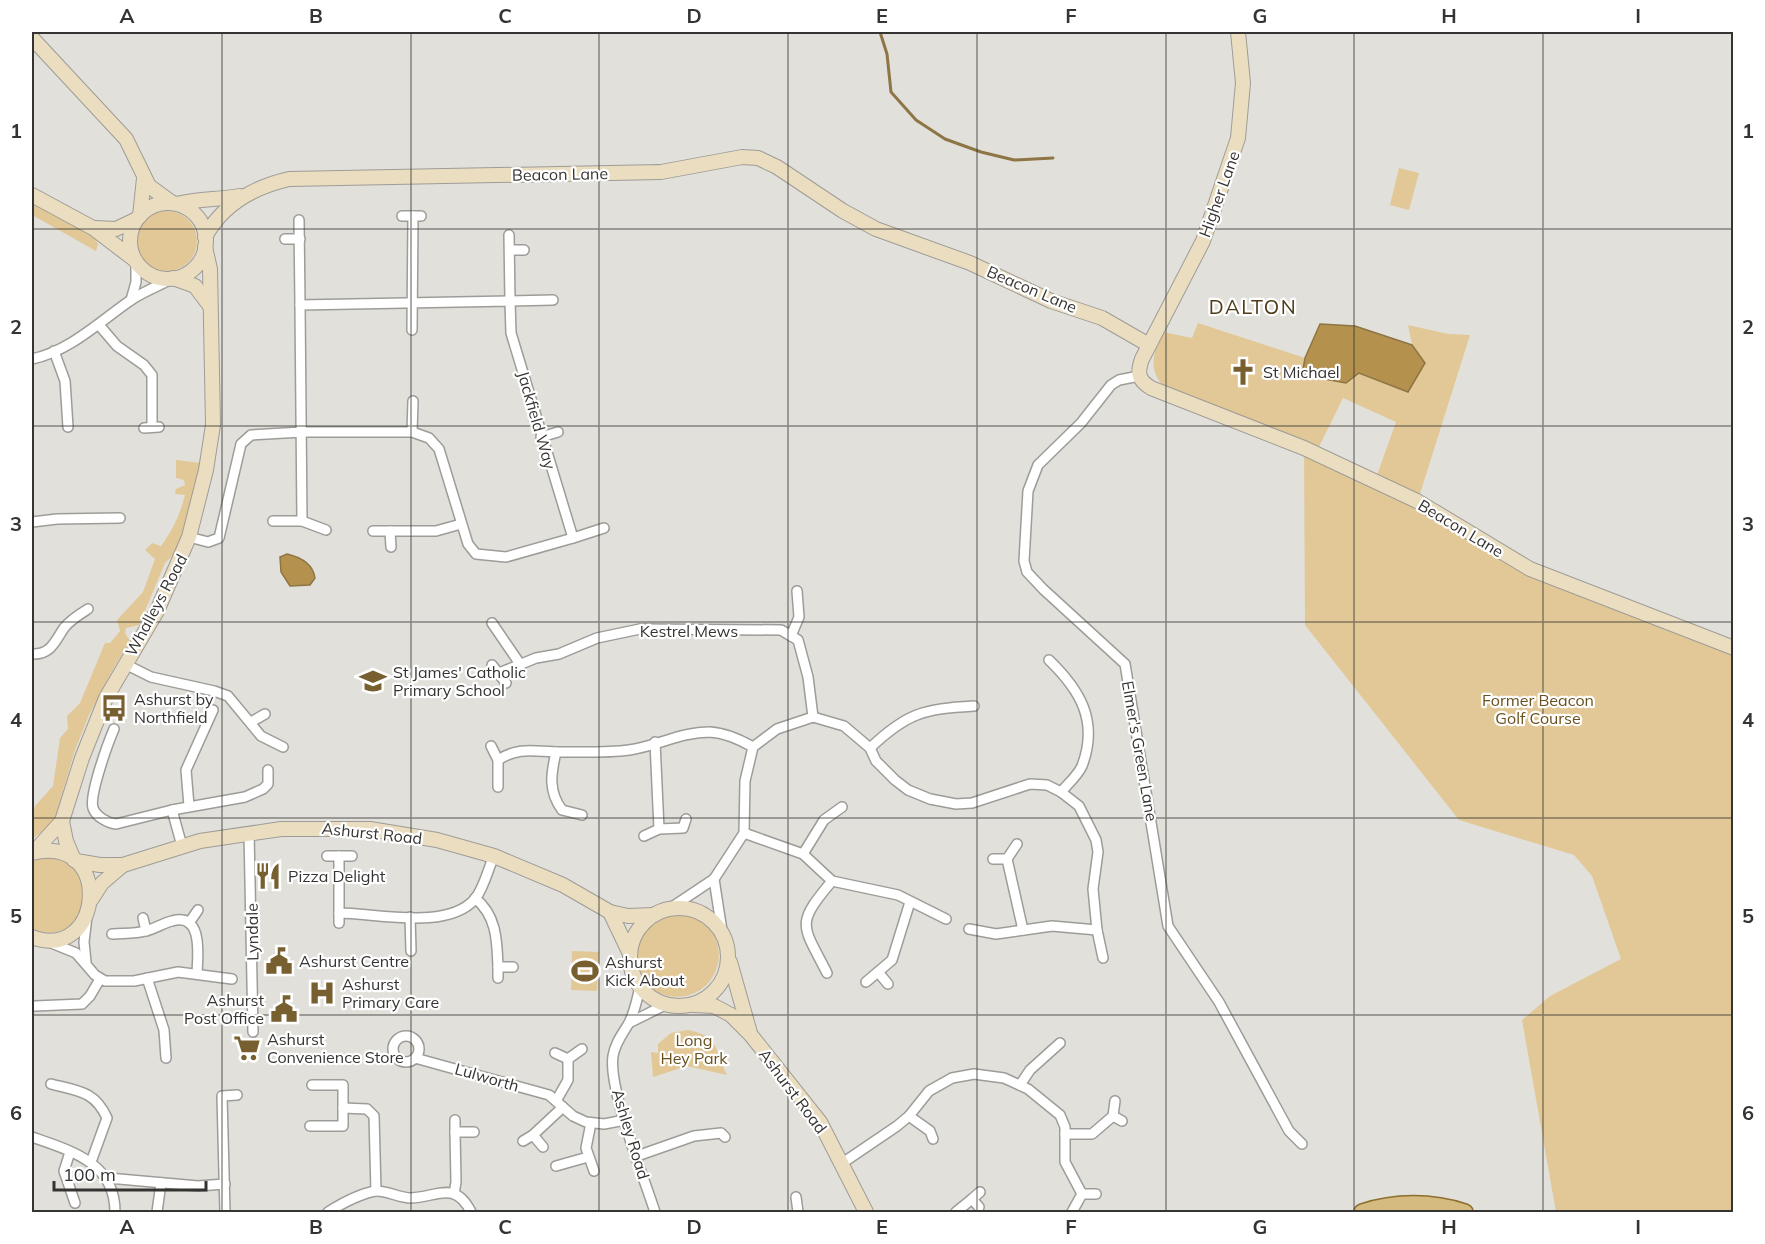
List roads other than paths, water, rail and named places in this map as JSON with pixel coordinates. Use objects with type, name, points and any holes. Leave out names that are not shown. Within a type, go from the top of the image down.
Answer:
[{"type":"main road","points":[[1362,1212],[1417,1203],[1465,1212]]},
{"type":"street","name":"Higher Lane","points":[[1149,345],[1180,290],[1204,237],[1238,138],[1243,83],[1238,32]]},
{"type":"street","points":[[32,38],[126,139],[144,178],[154,191],[197,217],[205,242],[194,268],[131,300],[99,325],[54,351],[32,359]]},
{"type":"street","name":"Beacon Lane","points":[[205,242],[223,211],[271,183],[289,179],[661,172],[742,157],[758,158],[777,166],[843,212],[876,229],[970,262],[1051,301],[1102,318],[1149,345]]},
{"type":"street","points":[[131,300],[136,282],[135,261],[130,239],[138,217],[144,178]]},
{"type":"street","points":[[32,195],[93,228],[151,275],[172,278],[195,286],[211,309]]},
{"type":"street","name":"Beacon Lane","points":[[174,203],[194,199],[222,200],[248,195]]},
{"type":"street","points":[[93,228],[116,229],[158,204],[174,203]]},
{"type":"street","points":[[402,216],[417,216],[412,330]]},
{"type":"street","points":[[299,220],[302,521]]},
{"type":"street","name":"Jackfield Way","points":[[510,235],[511,333],[573,538]]},
{"type":"street","points":[[285,239],[300,239]]},
{"type":"street","name":"Whalleys Road","points":[[33,853],[62,820],[82,758],[106,698],[172,581],[189,537],[206,470],[213,425],[210,269],[205,242]]},
{"type":"street","points":[[510,250],[524,250]]},
{"type":"street","points":[[300,305],[553,300]]},
{"type":"street","points":[[99,325],[111,340],[144,365],[152,375],[152,427]]},
{"type":"street","points":[[1139,376],[1139,367],[1149,345]]},
{"type":"street","points":[[54,351],[65,381],[67,427]]},
{"type":"street","name":"Beacon Lane","points":[[1139,376],[1151,388],[1304,448],[1417,501],[1530,569],[1734,648]]},
{"type":"street","name":"Elmer's Green Lane","points":[[1139,376],[1119,380],[1111,385],[1081,423],[1038,465],[1028,491],[1024,561],[1027,572],[1043,589],[1125,664],[1168,926],[1219,1002],[1289,1131],[1302,1144]]},
{"type":"street","points":[[412,432],[413,401]]},
{"type":"street","points":[[189,537],[208,542],[219,538],[242,444],[247,437],[256,434],[302,432],[412,432],[429,438],[439,449],[461,524],[471,550],[477,554],[491,557],[515,555],[604,528]]},
{"type":"street","points":[[541,437],[558,432]]},
{"type":"street","points":[[32,522],[57,519],[120,518]]},
{"type":"street","points":[[273,521],[302,521],[326,530]]},
{"type":"street","points":[[373,531],[444,530],[461,524]]},
{"type":"street","points":[[390,531],[391,548]]},
{"type":"street","points":[[797,591],[800,616],[791,636],[798,640],[805,661],[813,717]]},
{"type":"street","points":[[32,654],[45,652],[55,645],[65,627],[88,609]]},
{"type":"street","points":[[492,623],[520,664]]},
{"type":"street","name":"Kestrel Mews","points":[[499,674],[520,664],[559,654],[597,638],[640,629],[781,630],[791,636]]},
{"type":"street","points":[[1049,660],[1070,680],[1083,700],[1088,725],[1086,749],[1081,768],[1061,792]]},
{"type":"street","points":[[125,664],[151,677],[222,693],[233,700],[266,740],[283,747]]},
{"type":"street","points":[[492,664],[506,682]]},
{"type":"street","points":[[870,748],[893,726],[910,716],[937,708],[974,706]]},
{"type":"street","points":[[189,806],[186,770],[213,710]]},
{"type":"street","points":[[251,723],[265,714]]},
{"type":"street","points":[[630,954],[637,932],[654,915],[672,908],[714,879],[744,833],[745,781],[753,747],[777,729],[813,717],[844,726],[870,748],[876,761],[894,780],[908,790],[930,800],[956,804],[972,803],[1029,784],[1047,785],[1061,792],[1079,806],[1096,840],[1098,852],[1093,889],[1096,930],[1103,958]]},
{"type":"street","points":[[114,729],[101,765],[93,804],[94,811],[108,822],[116,824],[189,806],[244,797],[259,792],[268,784],[268,770]]},
{"type":"street","points":[[498,760],[510,752],[530,749],[556,752],[631,750],[691,732],[713,732],[737,737],[753,747]]},
{"type":"street","points":[[655,742],[659,830]]},
{"type":"street","points":[[491,746],[498,760],[498,787]]},
{"type":"street","points":[[556,752],[551,776],[553,798],[562,810],[582,815]]},
{"type":"street","points":[[803,854],[824,820],[842,807]]},
{"type":"street","points":[[172,810],[182,846]]},
{"type":"street","points":[[645,836],[659,830],[683,828],[686,819]]},
{"type":"street","points":[[62,820],[66,841],[75,860],[86,873],[91,886],[84,942],[87,964]]},
{"type":"street","name":"Ashurst Road","points":[[33,853],[47,850],[61,853],[75,860],[100,865],[123,865],[182,846],[249,832],[301,828],[387,831],[437,840],[494,856],[531,870],[605,909],[628,916],[654,915]]},
{"type":"street","name":"Lyndale","points":[[249,832],[253,1032]]},
{"type":"street","points":[[744,833],[803,854],[832,881],[898,895],[946,919]]},
{"type":"street","points":[[1017,844],[1007,859],[1023,930]]},
{"type":"street","points":[[327,856],[352,856]]},
{"type":"street","points":[[339,856],[339,923]]},
{"type":"street","points":[[339,912],[410,917],[446,915],[476,898],[494,856]]},
{"type":"street","points":[[993,859],[1007,859]]},
{"type":"street","name":"Ashurst Road","points":[[36,939],[57,939],[70,934],[90,907],[102,883],[123,865]]},
{"type":"street","points":[[605,909],[630,954],[634,977],[640,987],[651,998],[665,1005],[691,1005],[706,999],[718,989],[726,975],[729,960],[714,879]]},
{"type":"street","points":[[827,973],[806,931],[805,921],[810,906],[832,881]]},
{"type":"street","points":[[476,898],[484,906],[496,931],[498,978]]},
{"type":"street","points":[[866,982],[892,960],[910,902]]},
{"type":"street","points":[[672,908],[690,908],[703,913],[722,931]]},
{"type":"street","points":[[189,923],[198,910]]},
{"type":"street","points":[[410,917],[411,951]]},
{"type":"street","points":[[143,918],[146,931]]},
{"type":"street","points":[[112,934],[146,931],[176,920],[189,923],[198,940],[197,973]]},
{"type":"street","points":[[969,929],[996,934],[1052,926],[1096,930]]},
{"type":"street","points":[[36,939],[75,953],[100,979],[117,982],[178,972],[232,979]]},
{"type":"street","name":"Ashurst Road","points":[[729,960],[750,1034]]},
{"type":"street","points":[[498,967],[513,967]]},
{"type":"street","points":[[878,972],[888,984]]},
{"type":"street","points":[[147,978],[166,1044],[166,1058]]},
{"type":"street","points":[[35,994],[33,1006],[82,1004],[90,996],[100,979]]},
{"type":"street","name":"Ashley Road","points":[[640,987],[629,1023],[620,1037],[613,1056],[625,1120],[655,1212]]},
{"type":"street","points":[[629,1023],[665,1005]]},
{"type":"street","name":"Ashurst Road","points":[[691,1005],[714,1006],[731,1015],[750,1034],[820,1122],[866,1212]]},
{"type":"street","points":[[1020,1085],[1030,1070],[1059,1043]]},
{"type":"street","points":[[154,1044],[166,1044]]},
{"type":"street","points":[[568,1059],[582,1049]]},
{"type":"street","points":[[555,1053],[568,1059]]},
{"type":"street","name":"Lulworth","points":[[415,1058],[549,1095],[573,1116],[591,1123]]},
{"type":"street","points":[[523,1141],[533,1135],[559,1104],[568,1080],[568,1059]]},
{"type":"street","points":[[841,1164],[868,1148],[909,1116],[928,1091],[952,1078],[974,1074],[1004,1078],[1020,1085],[1055,1109],[1064,1121],[1065,1161],[1082,1194]]},
{"type":"street","points":[[51,1084],[89,1095],[100,1102],[107,1118],[91,1162]]},
{"type":"street","points":[[310,1126],[343,1126],[344,1108],[343,1085],[312,1085]]},
{"type":"street","points":[[225,1212],[222,1096],[237,1095]]},
{"type":"street","points":[[1065,1134],[1092,1134],[1117,1119],[1115,1101]]},
{"type":"street","points":[[344,1108],[367,1109],[374,1116],[376,1191]]},
{"type":"street","points":[[909,1116],[930,1131],[933,1139]]},
{"type":"street","points":[[454,1194],[456,1182],[455,1120]]},
{"type":"street","points":[[594,1171],[586,1148],[591,1123],[604,1124],[625,1120]]},
{"type":"street","points":[[455,1132],[474,1132]]},
{"type":"street","points":[[637,1156],[705,1134],[721,1132],[725,1137]]},
{"type":"street","points":[[533,1135],[543,1147]]},
{"type":"street","points":[[32,1137],[91,1162],[108,1178],[115,1197],[115,1212]]},
{"type":"street","points":[[70,1152],[64,1171],[75,1203]]},
{"type":"street","points":[[556,1166],[588,1157]]},
{"type":"street","points":[[108,1178],[198,1186],[225,1184]]},
{"type":"street","points":[[157,1212],[161,1183]]},
{"type":"street","points":[[328,1212],[376,1191],[411,1198],[440,1192],[454,1194],[467,1204],[471,1212]]},
{"type":"street","points":[[956,1212],[980,1192]]},
{"type":"street","points":[[1082,1194],[1096,1194]]},
{"type":"street","points":[[1072,1212],[1082,1194]]},
{"type":"street","points":[[795,1197],[798,1212]]},
{"type":"street","points":[[972,1199],[979,1207]]},
{"type":"waterway","points":[[880,32],[887,54],[891,92],[916,120],[945,139],[981,152],[1014,160],[1053,158]]},
{"type":"place","name":"St Michael","points":[[1243,372]]},
{"type":"place","name":"St James' Catholic Primary School","points":[[373,681]]},
{"type":"place","name":"Ashurst by Northfield","points":[[114,708]]},
{"type":"place","name":"Pizza Delight","points":[[268,876]]},
{"type":"place","name":"Ashurst Centre","points":[[279,961]]},
{"type":"place","name":"Ashurst Kick About","points":[[585,971]]},
{"type":"place","name":"Ashurst Primary Care","points":[[322,993]]},
{"type":"place","name":"Ashurst Post Office","points":[[284,1009]]},
{"type":"place","name":"Ashurst Convenience Store","points":[[247,1048]]},
{"type":"district","name":"DALTON","points":[[1253,307]]},
{"type":"park label","name":"Former Beacon Golf Course","points":[[1538,709]]},
{"type":"park label","name":"Long Hey Park","points":[[694,1049]]}]
